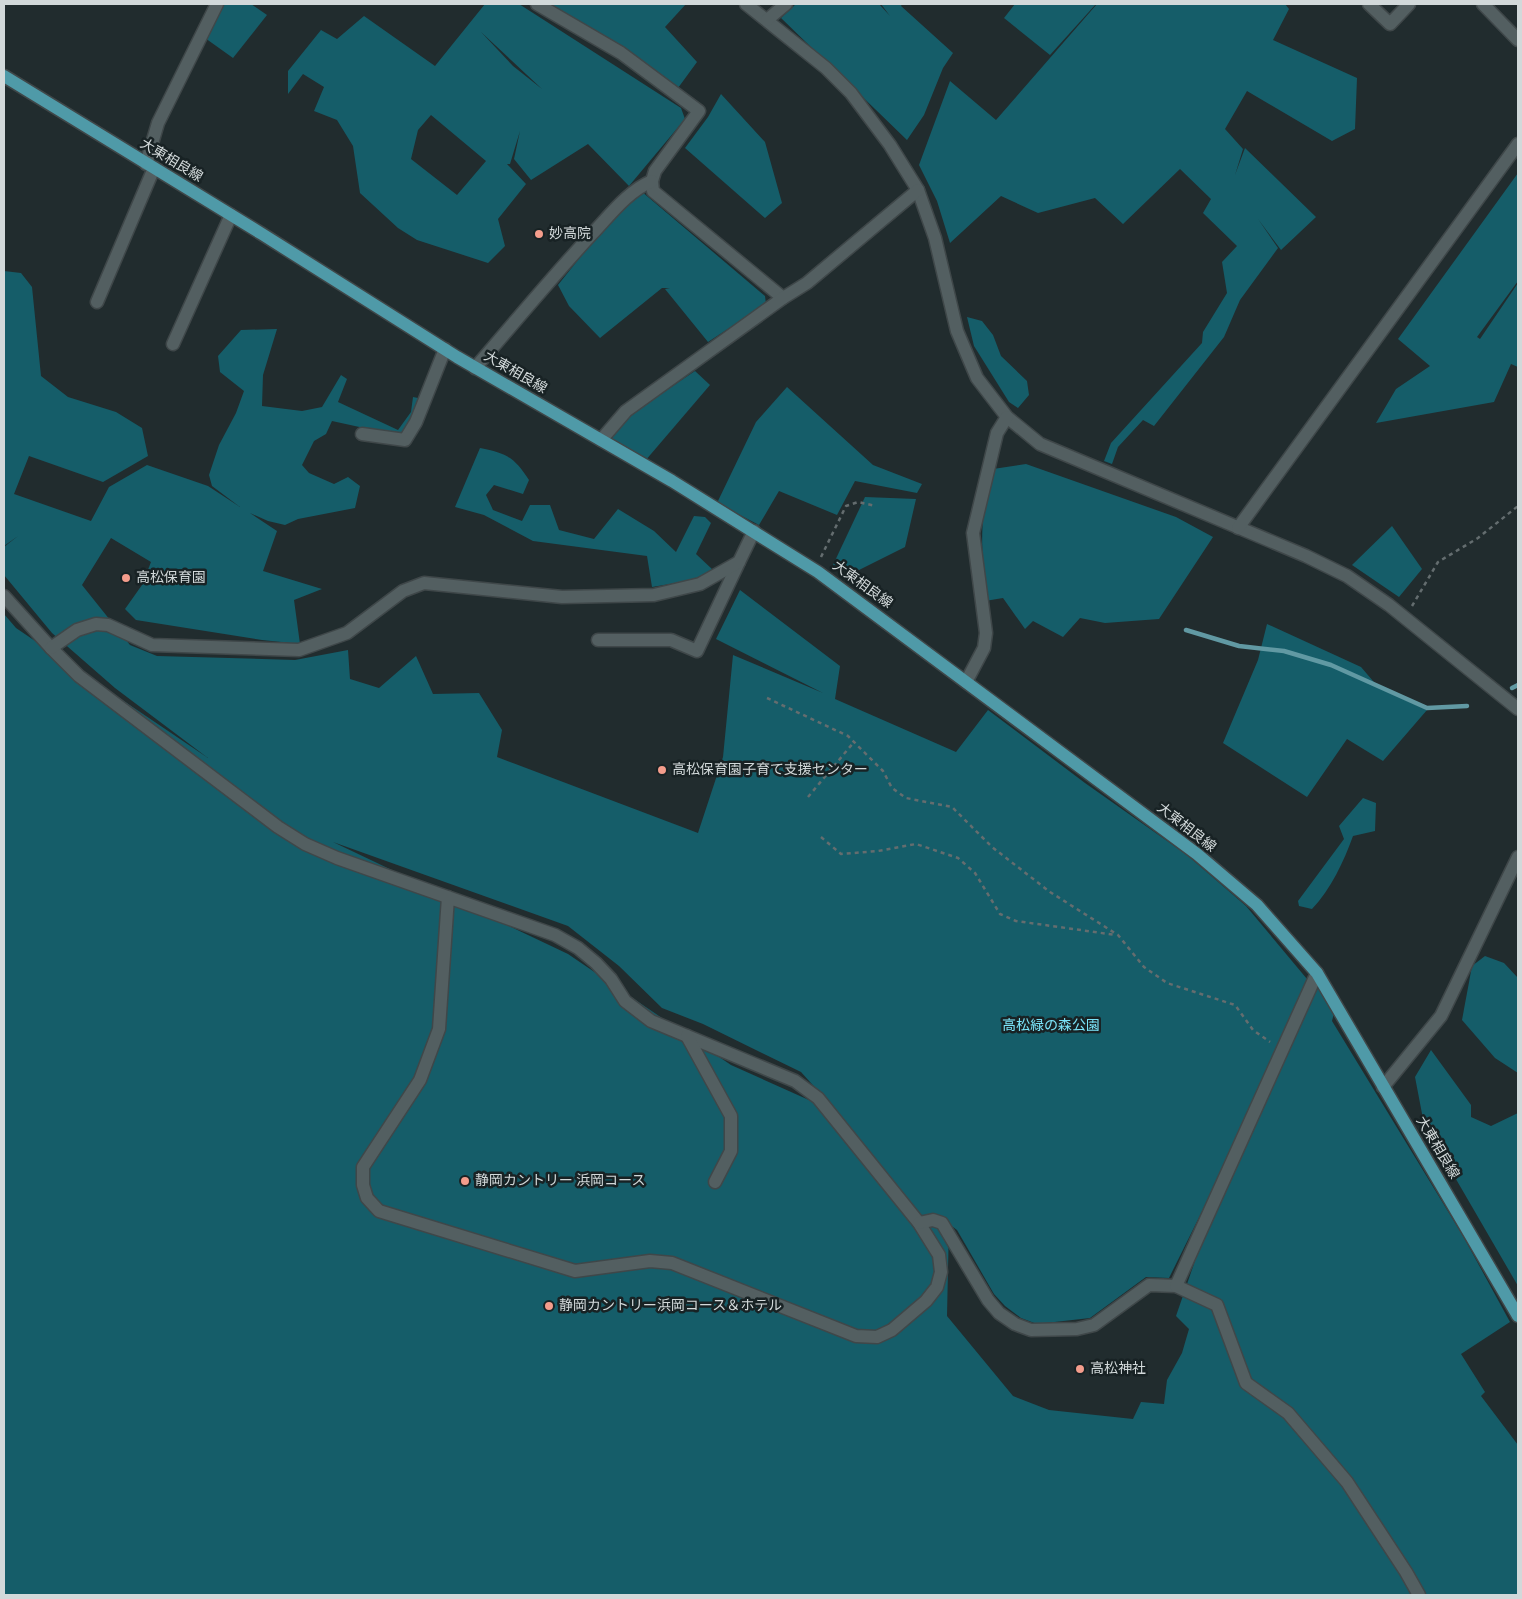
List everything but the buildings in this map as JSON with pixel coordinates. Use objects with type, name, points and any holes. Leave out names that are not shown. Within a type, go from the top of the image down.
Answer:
[{"type":"main road","name":"大東相良線","points":[[5,80],[231,215],[476,368],[754,530],[815,570],[1197,854],[1257,905],[1317,973],[1518,1316]]},
{"type":"street","points":[[97,302],[150,166],[158,123],[217,4]]},
{"type":"street","points":[[537,4],[621,53],[699,111],[655,171],[652,181],[653,191],[783,298]]},
{"type":"street","points":[[746,4],[826,68],[851,93],[890,145],[918,190],[935,238],[957,331],[977,378],[1006,417],[1040,444],[1306,556],[1347,576],[1405,618],[1518,709]]},
{"type":"street","points":[[767,20],[786,4]]},
{"type":"street","points":[[1369,4],[1390,24],[1409,4]]},
{"type":"street","points":[[1483,4],[1518,40]]},
{"type":"street","points":[[1238,528],[1518,144]]},
{"type":"street","points":[[476,368],[567,260],[608,216],[639,187],[652,181]]},
{"type":"street","points":[[601,440],[626,411],[783,298],[807,283],[918,190]]},
{"type":"street","points":[[173,344],[231,215]]},
{"type":"street","points":[[362,434],[405,440],[417,420],[445,349]]},
{"type":"street","points":[[966,682],[984,648],[986,633],[973,533],[997,433],[1006,417]]},
{"type":"street","points":[[598,640],[671,640],[697,651],[754,530]]},
{"type":"street","points":[[51,648],[77,630],[96,624],[108,625],[152,645],[300,650],[347,633],[404,591],[424,583],[562,597],[654,595],[700,584],[739,562]]},
{"type":"street","points":[[4,596],[79,676],[278,827],[305,844],[337,858],[448,897],[555,935],[578,948],[596,963],[635,1011],[651,1021],[795,1081],[818,1098],[918,1223],[939,1256],[941,1272],[937,1287],[926,1301],[892,1330],[877,1336],[856,1336],[672,1263],[650,1261],[575,1271],[379,1210],[367,1198],[364,1185],[364,1167],[420,1080],[439,1029],[448,897]]},
{"type":"street","points":[[1384,1087],[1441,1016],[1518,858]]},
{"type":"street","points":[[1176,1286],[1317,973]]},
{"type":"street","points":[[687,1036],[731,1116],[731,1151],[715,1182]]},
{"type":"street","points":[[918,1223],[934,1220],[942,1223],[993,1307],[1015,1324],[1031,1330],[1077,1329],[1094,1325],[1149,1285],[1176,1286],[1217,1305],[1246,1383],[1288,1413],[1347,1482],[1419,1595]]},
{"type":"path","points":[[815,570],[846,506],[858,502],[876,506]]},
{"type":"path","points":[[1405,618],[1438,562],[1478,538],[1518,506]]},
{"type":"path","points":[[767,698],[848,736],[883,770],[892,788],[906,798],[952,807],[992,846],[1050,892],[1118,935],[1144,967],[1167,983],[1234,1006],[1253,1030],[1282,1050]]},
{"type":"path","points":[[808,797],[854,742]]},
{"type":"path","points":[[821,837],[841,854],[878,851],[916,844],[958,858],[975,873],[1000,914],[1016,921],[1077,932],[1118,935]]},
{"type":"green space","points":[[223,4],[251,4],[267,15],[233,58],[205,38]]},
{"type":"green space","points":[[485,4],[519,4],[681,108],[685,119],[629,186],[588,144],[531,180],[514,159],[520,131],[510,164],[507,164],[526,184],[498,219],[505,246],[488,263],[417,240],[398,228],[360,193],[353,146],[337,120],[314,111],[324,87],[303,74],[288,94],[288,71],[321,30],[337,39],[364,16],[435,66]],"holes":[[[481,32],[542,89],[513,66]],[[431,115],[486,161],[457,195],[411,159],[418,130]]]},
{"type":"green space","points":[[551,4],[686,4],[665,27],[697,62],[678,88]]},
{"type":"green space","points":[[796,4],[879,4],[890,16],[881,4],[902,4],[901,6],[953,53],[943,68],[924,115],[907,140],[781,18]]},
{"type":"green space","points":[[1015,4],[1096,4],[1050,55],[1004,18]]},
{"type":"green space","points":[[1097,4],[1285,4],[1289,9],[1273,40],[1357,78],[1355,129],[1332,141],[1247,91],[1225,129],[1243,149],[1235,175],[1245,148],[1316,217],[1281,250],[1258,219],[1278,248],[1240,300],[1224,337],[1154,426],[1143,420],[1118,447],[1112,464],[1104,461],[1111,443],[1202,343],[1203,332],[1227,293],[1222,262],[1237,246],[1203,213],[1211,199],[1180,169],[1123,224],[1095,198],[1038,213],[1001,196],[950,243],[937,201],[919,165],[950,81],[996,120]]},
{"type":"green space","points":[[721,94],[765,142],[782,203],[765,218],[685,148],[708,117]]},
{"type":"green space","points":[[1518,173],[1518,281],[1477,337],[1480,339],[1518,283],[1518,367],[1511,364],[1494,402],[1376,423],[1396,389],[1430,366],[1398,339]]},
{"type":"green space","points":[[641,191],[765,296],[766,304],[708,342],[665,289],[670,288],[662,288],[600,338],[569,306],[558,285],[601,231]]},
{"type":"green space","name":"高松緑の森公園","points":[[4,271],[21,273],[32,287],[41,376],[68,397],[116,412],[142,428],[148,456],[103,482],[29,456],[14,494],[91,521],[109,487],[147,465],[208,486],[240,507],[212,486],[209,475],[219,445],[236,413],[244,391],[220,372],[218,356],[241,330],[277,329],[263,375],[262,406],[302,411],[322,407],[341,375],[347,379],[338,402],[398,430],[411,412],[413,397],[423,399],[405,437],[332,421],[326,434],[314,441],[302,465],[309,473],[334,484],[348,477],[360,486],[355,508],[298,519],[285,525],[268,521],[250,513],[277,531],[263,571],[322,589],[294,600],[300,644],[262,640],[136,620],[125,609],[142,585],[151,562],[111,538],[82,585],[130,645],[157,656],[295,660],[348,650],[350,679],[379,688],[416,656],[433,694],[479,693],[502,730],[497,757],[698,833],[723,757],[733,655],[823,693],[716,639],[740,590],[840,666],[835,699],[956,752],[988,710],[1085,783],[1187,855],[1246,906],[1307,979],[1309,990],[1317,987],[1335,1009],[1332,1021],[1463,1236],[1510,1322],[1461,1354],[1485,1392],[1481,1396],[1518,1445],[1518,1595],[4,1595],[4,614],[16,628],[208,758],[115,688],[52,633],[4,575],[4,547],[18,536],[4,546]],"holes":[[[333,842],[568,926],[619,966],[662,1008],[703,1024],[801,1072],[838,1113],[731,1065],[568,954]],[[1280,1054],[1198,1252],[1176,1316],[1189,1329],[1182,1353],[1167,1380],[1164,1404],[1141,1402],[1133,1419],[1049,1410],[1013,1396],[947,1316],[949,1224],[957,1230],[994,1294],[1005,1306],[1021,1318],[1037,1324],[1090,1318],[1146,1277],[1169,1278]]]},
{"type":"green space","points":[[967,317],[982,321],[993,335],[1001,356],[1027,381],[1029,395],[1018,408],[1009,402],[974,346]]},
{"type":"green space","points":[[695,371],[710,385],[645,461],[606,437],[637,410]]},
{"type":"green space","points":[[787,387],[873,465],[922,484],[917,493],[855,481],[837,515],[779,491],[759,525],[717,503],[756,422]]},
{"type":"green space","points":[[480,448],[509,457],[519,466],[529,480],[523,494],[494,485],[486,495],[493,510],[522,521],[530,505],[550,505],[559,530],[594,539],[618,509],[654,531],[676,552],[694,516],[705,517],[711,523],[696,554],[713,570],[694,580],[652,587],[647,556],[533,541],[484,515],[455,507]]},
{"type":"green space","points":[[1026,464],[1176,517],[1213,537],[1159,619],[1105,623],[1080,618],[1063,637],[1033,621],[1025,629],[1003,598],[985,601],[982,534],[988,485],[993,469]]},
{"type":"green space","points":[[865,497],[916,499],[905,547],[859,570],[833,565]]},
{"type":"green space","points":[[1392,526],[1422,569],[1399,597],[1352,565]]},
{"type":"green space","points":[[1267,624],[1361,667],[1379,688],[1427,710],[1383,761],[1347,739],[1307,797],[1223,743],[1258,660]]},
{"type":"green space","points":[[1363,798],[1376,803],[1375,831],[1353,836],[1336,874],[1319,901],[1312,909],[1299,906],[1298,901],[1344,839],[1339,826]]},
{"type":"green space","points":[[1485,956],[1504,963],[1518,978],[1518,1073],[1495,1058],[1462,1020],[1472,966]]},
{"type":"green space","points":[[1431,1050],[1471,1105],[1471,1117],[1491,1126],[1518,1113],[1518,1286],[1424,1124],[1415,1077]]},
{"type":"waterway","points":[[1186,630],[1239,646],[1284,651],[1331,665],[1427,708],[1467,706]]},
{"type":"waterway","points":[[1512,688],[1518,685]]},
{"type":"place","name":"妙高院","points":[[539,234]]},
{"type":"place","name":"高松保育園","points":[[126,578]]},
{"type":"place","name":"高松保育園子育て支援センター","points":[[662,770]]},
{"type":"place","name":"静岡カントリー 浜岡コース","points":[[465,1181]]},
{"type":"place","name":"静岡カントリー浜岡コース＆ホテル","points":[[549,1306]]},
{"type":"place","name":"高松神社","points":[[1080,1369]]}]
